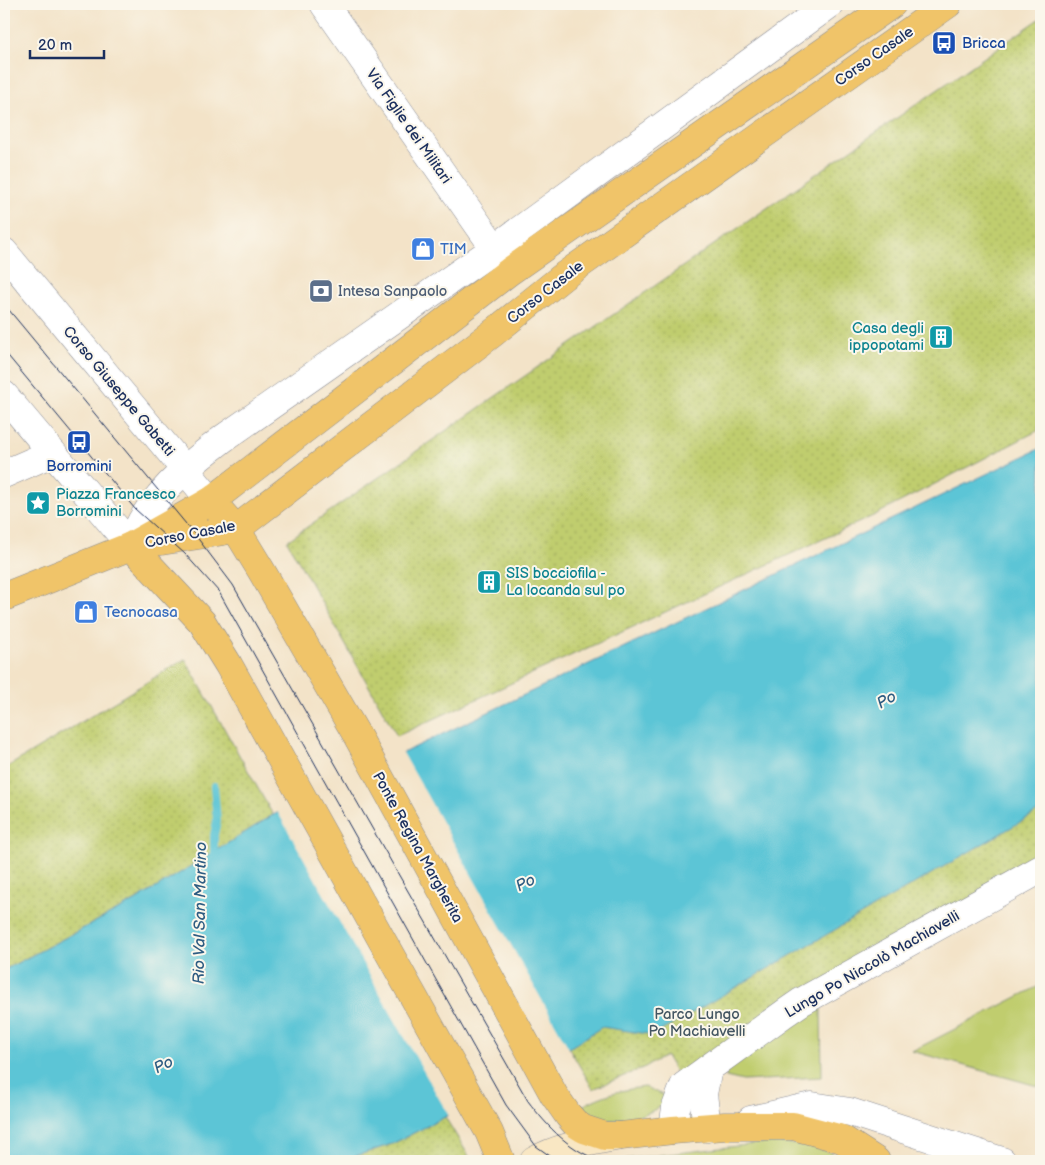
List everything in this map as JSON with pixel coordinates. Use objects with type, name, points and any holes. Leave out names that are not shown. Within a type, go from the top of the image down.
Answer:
[{"type":"main road","name":"Corso Casale","points":[[4,597],[130,546],[212,502],[510,271],[892,4]]},
{"type":"main road","name":"Corso Casale","points":[[130,546],[236,529],[493,333],[565,275],[948,4]]},
{"type":"main road","name":"Corso Giuseppe Gabetti","points":[[212,502],[236,529]]},
{"type":"main road","name":"Ponte Regina Margherita","points":[[236,529],[355,732],[550,1086],[568,1115],[584,1130],[605,1136],[716,1127],[794,1126],[842,1139],[876,1161]]},
{"type":"main road","points":[[130,546],[202,622],[237,681],[489,1132],[501,1161]]},
{"type":"main road","points":[[550,1086],[568,1128],[568,1154]]},
{"type":"main road","points":[[534,1161],[555,1150],[568,1154],[621,1136]]},
{"type":"street","name":"Via Figlie dei Militari","points":[[324,4],[494,249]]},
{"type":"street","name":"Corso Casale","points":[[130,546],[143,518],[184,469],[224,438],[494,249],[830,4]]},
{"type":"street","points":[[494,249],[510,271]]},
{"type":"street","name":"Corso Giuseppe Gabetti","points":[[4,252],[212,502]]},
{"type":"street","points":[[4,395],[130,546]]},
{"type":"street","points":[[4,474],[52,453]]},
{"type":"street","name":"Lungo Po Niccolò Machiavelli","points":[[673,1130],[676,1107],[684,1086],[801,1002],[1041,869]]},
{"type":"street","points":[[708,1069],[703,1094],[716,1127],[812,1106],[850,1112],[1002,1161]]},
{"type":"green space","points":[[1041,18],[1041,429],[873,516],[397,736],[287,541]]},
{"type":"green space","points":[[185,659],[273,815],[135,901],[4,970],[4,769]]},
{"type":"green space","name":"Parco Lungo Po Machiavelli","points":[[1041,778],[1041,869],[681,1082],[666,1056],[593,1089],[569,1048],[603,1026]]},
{"type":"green space","points":[[1041,985],[1041,1087],[912,1051]]},
{"type":"green space","points":[[821,1009],[822,1077],[743,1081],[726,1077],[727,1062]]},
{"type":"green space","points":[[645,1087],[668,1097],[664,1103],[646,1114],[622,1119],[600,1119],[590,1115],[582,1106],[612,1093]]},
{"type":"green space","points":[[445,1117],[470,1158],[465,1161],[341,1161],[392,1144]]},
{"type":"green space","points":[[764,1143],[808,1146],[829,1152],[849,1161],[627,1161],[626,1159]]},
{"type":"water","name":"Po","points":[[1041,448],[1041,810],[654,1035],[602,1027],[569,1048],[445,1117],[392,1144],[341,1161],[4,1161],[4,970],[135,901],[273,815]]},
{"type":"pier","points":[[402,751],[570,1050],[450,1118],[277,811]]},
{"type":"waterway","name":"Rio Val San Martino","points":[[214,786],[217,821],[214,835],[214,861]]},
{"type":"tram line","points":[[4,304],[196,536],[233,585],[528,1101],[543,1120],[571,1146],[604,1161]]},
{"type":"tram line","points":[[4,351],[135,509],[185,554],[219,592],[506,1105],[536,1146],[557,1161]]},
{"type":"place","name":"Bricca","points":[[944,43]]},
{"type":"place","name":"TIM","points":[[423,249]]},
{"type":"place","name":"Intesa Sanpaolo","points":[[321,291]]},
{"type":"place","name":"Casa degli ippopotami","points":[[941,337]]},
{"type":"place","name":"Borromini","points":[[79,442]]},
{"type":"place","name":"Piazza Francesco Borromini","points":[[38,503]]},
{"type":"place","name":"SIS bocciofila - La locanda sul po","points":[[489,582]]},
{"type":"place","name":"Tecnocasa","points":[[86,612]]}]
